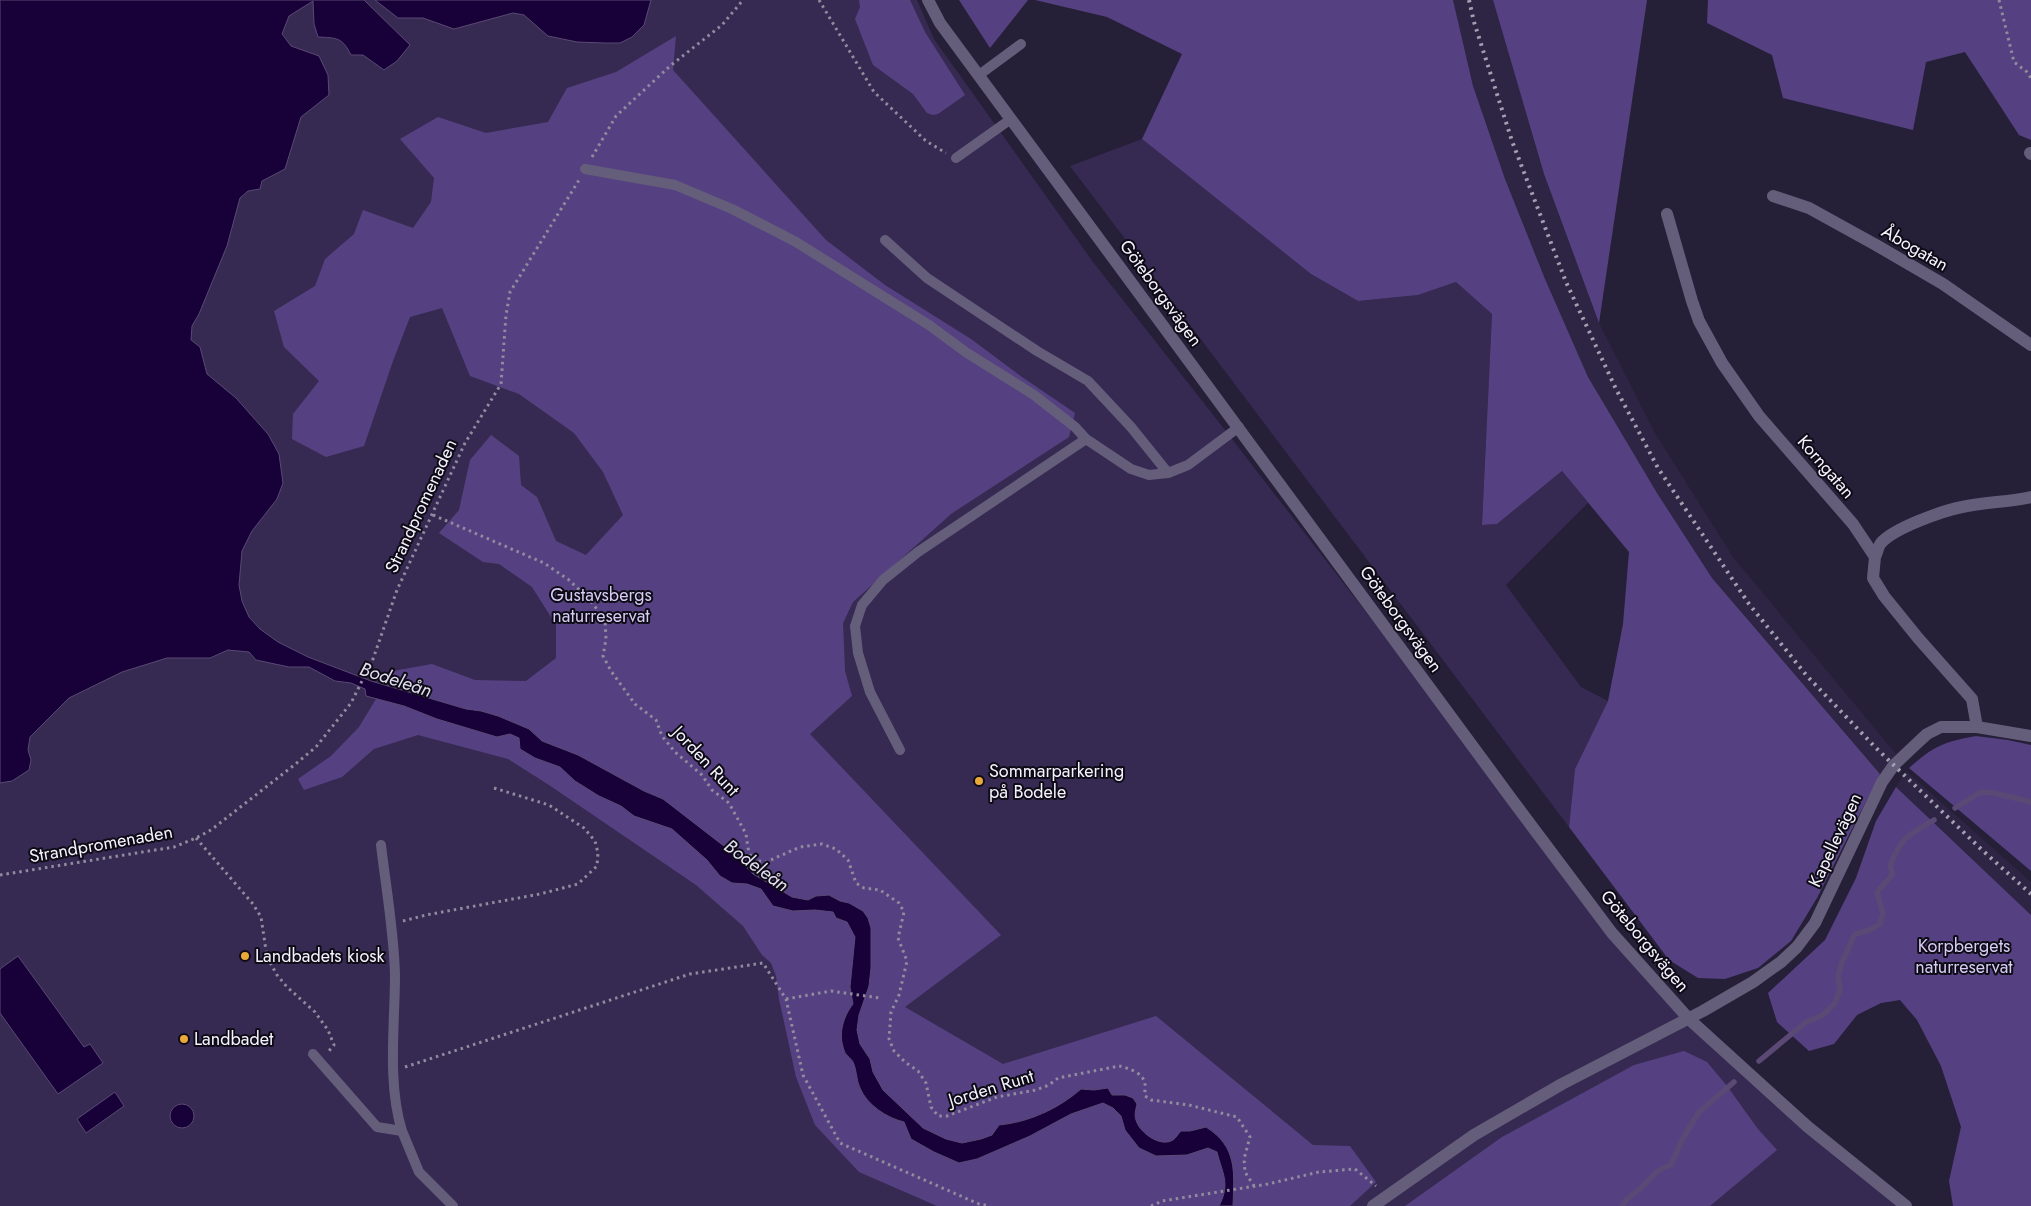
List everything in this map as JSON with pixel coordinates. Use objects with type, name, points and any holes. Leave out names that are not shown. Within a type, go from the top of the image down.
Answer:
[{"type":"street","name":"Göteborgsvägen","points":[[928,0],[940,23],[978,75],[1612,933],[1689,1019],[1808,1127],[1906,1206]]},
{"type":"street","name":"Åbogatan","points":[[1773,196],[1809,208],[1876,245],[1943,284],[2031,345]]},
{"type":"street","name":"Korngatan","points":[[1667,214],[1694,308],[1722,363],[1759,416],[1853,524],[1875,557]]},
{"type":"street","points":[[1977,727],[1972,699],[1884,596],[1873,578],[1875,557],[1880,544],[1889,536],[1923,519],[1961,507],[2009,502],[2031,497]]},
{"type":"street","name":"Kapellevägen","points":[[1373,1206],[1474,1135],[1554,1089],[1689,1019],[1753,982],[1781,962],[1797,947],[1815,923],[1882,782],[1894,765],[1927,734],[1941,727],[1977,727],[2031,736]]},
{"type":"lane","points":[[978,75],[1021,44]]},
{"type":"lane","points":[[956,158],[1011,119]]},
{"type":"lane","points":[[585,169],[675,185],[732,209],[796,242],[929,325],[967,353],[1034,395],[1075,427],[1086,439],[1131,468],[1149,474],[1168,473],[1188,465],[1239,427]]},
{"type":"lane","points":[[885,240],[927,278],[1037,351],[1088,380],[1132,428],[1168,473]]},
{"type":"lane","points":[[900,750],[870,692],[858,653],[855,626],[862,605],[883,580],[918,552],[1086,439]]},
{"type":"lane","points":[[381,845],[395,973],[394,1071],[398,1118],[419,1172],[452,1206]]},
{"type":"lane","points":[[313,1054],[377,1127],[402,1131]]},
{"type":"path","name":"Strandpromenaden","points":[[0,875],[174,847],[211,830],[316,747],[351,703],[373,659],[397,590],[465,443],[501,384],[506,316],[510,292],[616,116],[670,66],[722,24],[743,0]]},
{"type":"path","points":[[819,0],[874,92],[926,141],[956,158]]},
{"type":"path","points":[[1999,0],[2014,62],[2027,72],[2031,78]]},
{"type":"path","name":"Jorden Runt","points":[[433,515],[544,563],[570,580],[590,600],[606,620],[606,639],[603,656],[611,671],[635,704],[656,720],[662,736],[675,752],[702,775],[712,790],[729,803],[746,834],[752,860],[766,862],[800,847],[822,844],[836,849],[848,860],[856,884],[864,888],[880,890],[890,899],[899,903],[904,912],[898,938],[907,961],[899,994],[891,1012],[889,1039],[894,1052],[918,1071],[926,1083],[931,1107],[938,1116],[947,1116],[997,1097],[1036,1090],[1049,1085],[1058,1078],[1119,1066],[1128,1068],[1141,1076],[1145,1084],[1145,1096],[1152,1100],[1189,1105],[1237,1117],[1250,1136],[1244,1165],[1245,1172],[1254,1186]]},
{"type":"path","points":[[390,924],[426,915],[540,894],[578,884],[597,866],[598,853],[596,841],[584,828],[549,805],[494,788]]},
{"type":"path","points":[[196,838],[253,904],[261,917],[267,958],[277,975],[287,987],[315,1012],[328,1030],[334,1045],[320,1063]]},
{"type":"path","points":[[394,1071],[690,974],[763,963],[786,999],[803,1075],[840,1143],[979,1204],[990,1206]]},
{"type":"path","points":[[786,999],[831,991],[880,998]]},
{"type":"path","points":[[1151,1206],[1162,1201],[1297,1179],[1319,1172],[1355,1169],[1387,1195]]},
{"type":"shaded area","points":[[0,0],[364,0],[410,45],[397,61],[384,70],[363,55],[351,55],[345,45],[338,40],[318,37],[314,24],[313,1],[289,16],[282,34],[291,46],[319,56],[328,75],[329,95],[301,117],[285,169],[262,181],[260,189],[248,191],[240,198],[227,246],[199,314],[192,326],[191,340],[200,347],[207,374],[236,398],[268,434],[279,454],[283,483],[277,499],[252,531],[242,551],[239,585],[242,601],[249,617],[260,629],[278,642],[308,657],[371,681],[466,709],[498,716],[529,729],[542,741],[578,755],[644,791],[663,799],[729,850],[753,874],[792,897],[808,900],[816,896],[829,895],[863,911],[868,918],[871,928],[871,968],[869,986],[859,1015],[857,1030],[860,1044],[870,1059],[873,1072],[883,1090],[923,1128],[946,1139],[962,1143],[981,1139],[992,1135],[999,1125],[1032,1118],[1063,1103],[1081,1089],[1108,1088],[1112,1095],[1125,1095],[1133,1098],[1137,1104],[1135,1116],[1138,1125],[1151,1138],[1168,1142],[1174,1139],[1181,1131],[1206,1127],[1216,1135],[1224,1143],[1232,1162],[1234,1183],[1233,1206],[1219,1206],[1223,1198],[1225,1184],[1217,1152],[1208,1148],[1187,1155],[1156,1156],[1139,1148],[1125,1130],[1121,1116],[1113,1108],[1103,1103],[1071,1114],[1030,1136],[977,1159],[959,1163],[911,1139],[904,1122],[884,1114],[867,1100],[859,1085],[853,1062],[842,1044],[842,1026],[853,1004],[850,987],[855,937],[847,922],[836,918],[833,912],[815,910],[793,911],[773,906],[761,889],[747,884],[732,883],[720,876],[707,860],[672,829],[634,816],[621,806],[599,796],[575,781],[560,767],[535,758],[520,749],[519,738],[510,734],[497,737],[437,719],[404,706],[366,696],[365,689],[351,683],[335,681],[309,667],[289,667],[256,660],[249,652],[228,650],[210,658],[167,658],[122,672],[69,698],[30,737],[28,750],[31,760],[29,770],[12,781],[0,783]]},
{"type":"shaded area","points":[[375,0],[651,0],[644,25],[632,37],[620,43],[605,43],[577,42],[548,36],[524,15],[513,13],[454,29],[423,18],[398,18]]},
{"type":"shaded area","points":[[1453,0],[1493,0],[1544,174],[1599,323],[1655,433],[1733,557],[1896,754],[1880,774],[1712,578],[1657,493],[1588,377],[1545,279],[1505,179],[1473,86]]},
{"type":"shaded area","points":[[1906,771],[2031,882],[2031,915],[1896,787]]},
{"type":"shaded area","points":[[18,956],[84,1047],[90,1044],[103,1063],[58,1094],[0,1013],[0,969]]},
{"type":"shaded area","points":[[115,1092],[124,1106],[86,1133],[77,1119]]},
{"type":"shaded area","points":[[182,1104],[191,1107],[194,1116],[191,1125],[182,1128],[173,1125],[170,1116],[173,1107]]},
{"type":"green space","name":"Gustavsbergs naturreservat","points":[[0,0],[917,0],[934,39],[1093,262],[1659,991],[1907,1206],[0,1206]]},
{"type":"green space","points":[[859,0],[910,0],[925,32],[965,95],[938,114],[933,115],[927,113],[913,94],[873,65],[855,19],[860,7]]},
{"type":"green space","points":[[959,0],[1028,0],[990,48]]},
{"type":"green space","points":[[1035,0],[1453,0],[1473,86],[1505,179],[1545,279],[1588,377],[1657,493],[1712,578],[1880,774],[1817,898],[1791,941],[1758,968],[1725,979],[1698,978],[1669,960],[1569,827],[1575,769],[1608,701],[1623,624],[1629,552],[1562,471],[1497,524],[1482,525],[1492,314],[1456,282],[1418,295],[1358,301],[1311,274],[1142,139],[1182,54],[1107,17]]},
{"type":"green space","points":[[1493,0],[1647,0],[1599,323],[1544,174]]},
{"type":"green space","points":[[1708,0],[2031,0],[2031,140],[2019,135],[1965,52],[1926,62],[1913,130],[1783,98],[1772,55],[1707,23]]},
{"type":"green space","points":[[676,36],[673,70],[826,240],[885,285],[971,339],[1075,413],[1069,437],[951,514],[853,602],[843,623],[845,671],[852,696],[810,734],[1001,935],[905,1007],[1003,1064],[1156,1016],[1313,1145],[1350,1146],[1376,1182],[1350,1206],[937,1206],[859,1172],[815,1125],[796,1077],[779,999],[776,976],[771,963],[762,955],[743,926],[696,885],[549,785],[508,759],[418,735],[374,749],[342,777],[304,790],[298,779],[331,756],[359,727],[393,671],[432,664],[475,680],[526,681],[556,658],[556,625],[532,587],[499,564],[483,562],[439,533],[459,510],[470,460],[491,435],[519,456],[521,485],[537,497],[556,541],[586,555],[623,515],[603,472],[574,433],[519,394],[470,376],[442,308],[410,317],[364,446],[326,457],[292,439],[293,414],[319,381],[284,347],[274,311],[315,286],[325,259],[354,234],[363,210],[413,228],[431,202],[434,178],[400,139],[438,117],[486,133],[548,122],[567,88],[616,72]]},
{"type":"green space","points":[[1142,139],[1311,274],[1358,301],[1418,295],[1456,282],[1492,314],[1482,525],[1497,524],[1562,471],[1588,503],[1506,585],[1581,687],[1608,701],[1575,769],[1569,827],[1070,166]]},
{"type":"green space","points":[[1976,736],[2031,745],[2031,871],[1909,768],[1940,746],[1955,740]]},
{"type":"green space","name":"Korpbergets naturreservat","points":[[1896,787],[2031,915],[2031,1206],[1953,1206],[1949,1181],[1961,1127],[1941,1066],[1917,1020],[1900,1000],[1881,1003],[1857,1015],[1834,1044],[1809,1051],[1777,1022],[1768,993],[1825,940],[1856,878],[1876,821]]},
{"type":"green space","points":[[1684,1051],[1707,1062],[1758,1129],[1777,1150],[1710,1206],[1405,1206],[1502,1137],[1634,1065]]},
{"type":"waterway","points":[[1955,808],[1981,792],[1994,793],[2031,802]]},
{"type":"waterway","points":[[1759,1061],[1806,1022],[1823,1015],[1835,1003],[1840,990],[1838,976],[1842,962],[1855,934],[1870,930],[1880,924],[1883,914],[1877,892],[1893,874],[1890,866],[1898,848],[1911,834],[1934,820]]},
{"type":"waterway","points":[[1622,1206],[1657,1171],[1671,1165],[1682,1140],[1699,1112],[1734,1082]]},
{"type":"railway","points":[[1469,0],[1474,22],[1512,141],[1566,282],[1616,389],[1658,468],[1749,604],[1807,676],[1876,748],[1982,850],[2031,894]]},
{"type":"place","name":"Sommarparkering på Bodele","points":[[979,781]]},
{"type":"place","name":"Landbadets kiosk","points":[[245,956]]},
{"type":"place","name":"Landbadet","points":[[184,1039]]},
{"type":"water label","name":"Bodeleån","points":[[396,679]]},
{"type":"water label","name":"Bodeleån","points":[[757,865]]}]
